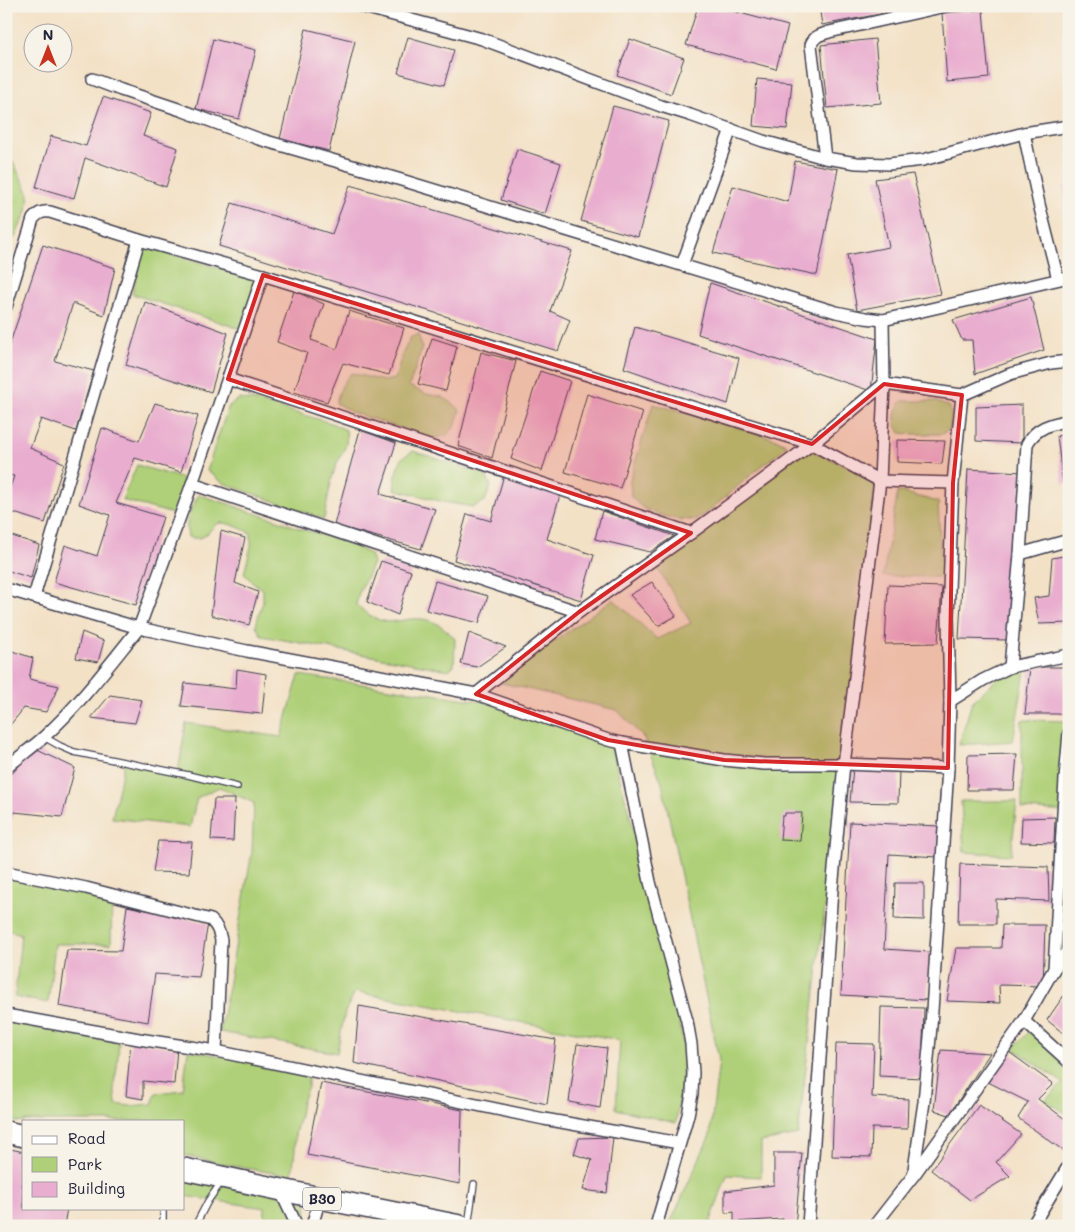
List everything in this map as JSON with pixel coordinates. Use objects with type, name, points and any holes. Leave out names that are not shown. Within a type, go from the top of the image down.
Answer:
[{"type":"highway","points":[[6,1132],[22,1136]]},
{"type":"highway","name":"B30","points":[[185,1169],[460,1226]]},
{"type":"street","points":[[360,6],[482,40],[661,106],[763,141],[825,158],[857,163],[889,164],[923,160],[1024,133],[1069,126]]},
{"type":"street","points":[[825,158],[811,45],[813,40],[817,36],[829,32],[946,6]]},
{"type":"street","points":[[92,79],[259,139],[398,179],[836,312],[883,320],[1064,278],[1039,204],[1024,133]]},
{"type":"street","points":[[682,265],[731,129]]},
{"type":"street","points":[[6,307],[33,219],[43,211],[50,212],[139,240],[263,275],[812,444],[880,481],[953,483]]},
{"type":"street","points":[[34,597],[139,240]]},
{"type":"street","points":[[6,768],[44,737],[79,700],[139,628],[192,484],[263,275]]},
{"type":"street","points":[[808,1226],[832,890],[844,764],[880,481],[884,384],[883,320]]},
{"type":"street","points":[[476,694],[579,612],[812,444],[884,384],[962,395],[1010,374],[1051,363],[1069,361]]},
{"type":"street","points":[[228,380],[691,532]]},
{"type":"street","points":[[913,1176],[924,1102],[931,1026],[948,768],[950,701],[948,617],[953,483],[962,395]]},
{"type":"street","points":[[1010,667],[1027,444],[1037,430],[1069,420]]},
{"type":"street","points":[[192,484],[579,612]]},
{"type":"street","points":[[1020,554],[1069,540]]},
{"type":"street","points":[[6,588],[139,628],[247,651],[476,694],[608,740],[622,743],[724,760],[756,763],[948,768]]},
{"type":"street","points":[[950,701],[983,680],[1010,667],[1069,655]]},
{"type":"street","points":[[1054,970],[1069,733]]},
{"type":"street","points":[[622,743],[650,882],[681,997],[691,1044],[693,1073],[688,1115],[656,1226]]},
{"type":"street","points":[[6,872],[95,890],[211,920],[219,931],[221,940],[216,1051]]},
{"type":"street","points":[[874,1226],[913,1176],[1024,1021],[1054,970],[1069,949]]},
{"type":"street","points":[[6,1015],[216,1051],[544,1119],[679,1143]]},
{"type":"street","points":[[1024,1021],[1069,1062]]},
{"type":"street","points":[[1032,1226],[1069,1165]]},
{"type":"street","points":[[280,1190],[297,1226]]},
{"type":"street","points":[[312,1226],[320,1198]]},
{"type":"lane","points":[[44,737],[74,752],[238,786]]},
{"type":"lane","points":[[194,1226],[208,1201],[225,1178]]},
{"type":"lane","points":[[468,1226],[474,1184]]},
{"type":"lane","points":[[162,1226],[163,1210]]},
{"type":"highlighted area","points":[[263,275],[812,444],[884,384],[962,395],[953,483],[948,768],[724,760],[608,740],[476,694],[579,612],[691,533],[228,379]]},
{"type":"green space","points":[[6,157],[13,162],[29,194],[27,211],[15,237],[6,246]]},
{"type":"green space","points":[[143,246],[257,279],[241,329],[132,294]]},
{"type":"green space","points":[[418,334],[422,347],[409,386],[426,394],[442,397],[460,410],[455,426],[447,435],[434,439],[351,412],[336,403],[342,387],[351,373],[384,381],[395,379],[402,355],[410,338]]},
{"type":"green space","points":[[239,399],[256,401],[331,423],[346,430],[345,446],[333,474],[324,519],[223,483],[207,471],[229,406]]},
{"type":"green space","points":[[902,401],[934,401],[950,407],[950,429],[942,434],[900,433],[895,417]]},
{"type":"green space","points":[[653,404],[701,416],[776,439],[787,445],[709,511],[694,520],[676,519],[660,515],[643,508],[631,497],[630,480]]},
{"type":"green space","points":[[806,448],[876,479],[798,1135],[761,1142],[761,1177],[727,1175],[710,1223],[721,1226],[669,1226],[710,1135],[719,1060],[662,783],[644,738],[617,710],[498,682],[613,599],[657,639],[691,623],[656,566]]},
{"type":"green space","points":[[413,451],[485,474],[491,486],[485,501],[473,507],[444,502],[394,489],[397,469],[402,458]]},
{"type":"green space","points":[[137,465],[187,480],[177,515],[122,500]]},
{"type":"green space","points":[[898,491],[938,502],[942,577],[883,576]]},
{"type":"green space","points":[[199,495],[337,539],[370,554],[373,563],[359,593],[356,605],[372,617],[383,621],[424,619],[441,626],[455,639],[454,665],[449,670],[262,636],[256,626],[263,602],[263,589],[244,574],[251,546],[251,533],[232,525],[221,523],[214,526],[201,537],[188,537],[188,520]]},
{"type":"green space","points":[[1026,665],[1013,741],[959,745],[972,702],[1000,676]]},
{"type":"green space","points":[[299,675],[488,702],[610,742],[651,895],[686,1054],[676,1123],[616,1109],[620,1040],[355,992],[345,1012],[337,1053],[220,1032],[252,852],[254,803],[219,787],[197,798],[190,827],[112,818],[125,760],[178,773],[186,723],[281,737]]},
{"type":"green space","points":[[1022,720],[1069,721],[1069,812],[1022,809]]},
{"type":"green space","points":[[961,801],[1017,801],[1011,855],[964,852]]},
{"type":"green space","points":[[6,875],[112,895],[111,944],[55,944],[48,1003],[15,997],[21,934],[6,930]]},
{"type":"green space","points":[[6,1019],[88,1034],[119,1043],[114,1083],[116,1104],[130,1106],[152,1104],[156,1093],[183,1090],[188,1050],[299,1071],[308,1077],[308,1087],[302,1101],[295,1134],[292,1176],[185,1155],[185,1120],[22,1120],[22,1123],[6,1120]]},
{"type":"green space","points":[[1030,1031],[1069,1068],[1069,1115],[1045,1100],[1063,1083],[1013,1048]]},
{"type":"green space","points":[[185,1173],[307,1202],[306,1226],[264,1226],[265,1208],[185,1196]]},
{"type":"building","points":[[698,6],[714,6],[788,26],[776,69],[686,45]]},
{"type":"building","points":[[819,6],[918,6],[918,7],[822,25]]},
{"type":"building","points":[[983,10],[989,78],[947,82],[942,13]]},
{"type":"building","points":[[306,29],[355,41],[329,151],[280,139]]},
{"type":"building","points":[[408,37],[454,50],[444,85],[398,73]]},
{"type":"building","points":[[213,39],[256,50],[239,119],[196,109]]},
{"type":"building","points":[[630,39],[684,58],[671,94],[617,75]]},
{"type":"building","points":[[875,39],[881,103],[827,108],[821,45]]},
{"type":"building","points":[[757,79],[792,82],[787,129],[753,126]]},
{"type":"building","points":[[103,97],[151,113],[143,136],[178,148],[166,187],[85,158],[74,198],[36,187],[51,136],[86,146]]},
{"type":"building","points":[[613,106],[669,121],[638,237],[581,221]]},
{"type":"building","points":[[517,149],[561,163],[545,214],[501,200]]},
{"type":"building","points":[[795,161],[838,169],[817,275],[713,253],[733,186],[788,202]]},
{"type":"building","points":[[913,174],[941,294],[857,310],[847,255],[889,247],[875,179]]},
{"type":"building","points":[[350,185],[572,251],[550,311],[570,320],[558,351],[219,246],[232,203],[332,234]]},
{"type":"building","points":[[1064,186],[1069,186],[1069,225],[1067,225]]},
{"type":"building","points":[[43,245],[115,268],[104,315],[73,303],[55,361],[94,371],[76,431],[41,419],[30,448],[64,463],[45,523],[11,512],[7,525],[6,499],[14,476],[6,474],[6,355]]},
{"type":"building","points":[[710,283],[877,339],[871,391],[698,334]]},
{"type":"building","points":[[294,291],[324,304],[311,340],[337,349],[349,311],[404,328],[389,375],[343,363],[327,402],[294,392],[307,353],[277,342]]},
{"type":"building","points":[[1031,297],[1044,350],[975,374],[972,340],[962,340],[953,320]]},
{"type":"building","points":[[145,302],[228,333],[211,392],[126,365]]},
{"type":"building","points":[[635,327],[739,358],[728,404],[624,368]]},
{"type":"building","points":[[432,338],[457,346],[446,391],[418,384]]},
{"type":"building","points":[[481,352],[516,361],[492,458],[458,446]]},
{"type":"building","points":[[540,371],[570,381],[542,471],[511,459]]},
{"type":"building","points":[[587,394],[643,412],[620,488],[565,472]]},
{"type":"building","points":[[155,403],[198,416],[181,472],[135,458],[116,503],[163,517],[136,605],[54,582],[65,545],[97,556],[110,515],[79,504],[102,428],[139,441]]},
{"type":"building","points":[[1022,405],[1022,443],[976,441],[976,407]]},
{"type":"building","points":[[360,430],[396,443],[380,494],[435,509],[421,549],[334,525]]},
{"type":"building","points":[[1069,433],[1069,482],[1063,484],[1057,436]]},
{"type":"building","points":[[897,440],[945,441],[942,464],[897,462]]},
{"type":"building","points":[[968,469],[1022,472],[1009,640],[959,639]]},
{"type":"building","points":[[504,475],[561,492],[547,539],[594,555],[581,600],[454,560],[467,514],[491,521]]},
{"type":"building","points":[[602,511],[674,536],[650,552],[595,539]]},
{"type":"building","points":[[221,531],[245,538],[235,583],[258,592],[249,625],[211,615]]},
{"type":"building","points":[[6,534],[39,545],[31,578],[6,570]]},
{"type":"building","points":[[1069,555],[1069,594],[1066,596],[1069,623],[1039,624],[1034,598],[1049,596],[1052,558]]},
{"type":"building","points":[[381,561],[411,571],[398,615],[367,602]]},
{"type":"building","points":[[435,581],[488,596],[479,623],[426,610]]},
{"type":"building","points":[[652,582],[676,616],[658,626],[630,595]]},
{"type":"building","points":[[888,585],[942,587],[938,643],[885,644]]},
{"type":"building","points":[[82,632],[104,641],[98,662],[76,658]]},
{"type":"building","points":[[469,633],[506,647],[477,667],[461,664]]},
{"type":"building","points":[[6,649],[33,658],[29,679],[59,686],[46,712],[24,708],[6,730]]},
{"type":"building","points":[[1030,667],[1066,667],[1065,714],[1025,714]]},
{"type":"building","points":[[237,669],[266,674],[262,714],[181,706],[185,683],[236,689]]},
{"type":"building","points":[[110,695],[142,700],[135,723],[91,718]]},
{"type":"building","points":[[35,749],[75,768],[62,817],[14,812],[6,841],[6,780]]},
{"type":"building","points":[[1017,754],[1014,790],[967,790],[968,755]]},
{"type":"building","points":[[853,767],[899,771],[898,803],[850,802]]},
{"type":"building","points":[[214,799],[235,799],[233,841],[211,840]]},
{"type":"building","points":[[785,813],[802,813],[800,841],[780,840],[782,816],[785,816]]},
{"type":"building","points":[[1055,817],[1054,843],[1021,842],[1022,818]]},
{"type":"building","points":[[850,822],[939,826],[938,857],[889,854],[884,949],[930,952],[927,1000],[841,995]]},
{"type":"building","points":[[158,841],[192,842],[189,873],[153,872]]},
{"type":"building","points":[[960,864],[1048,867],[1049,901],[996,899],[996,924],[958,924]]},
{"type":"building","points":[[895,883],[924,883],[924,920],[894,919]]},
{"type":"building","points":[[127,906],[208,923],[199,977],[155,974],[148,1022],[59,1006],[67,950],[121,951]]},
{"type":"building","points":[[1002,925],[1045,925],[1043,986],[999,985],[1000,1003],[947,1001],[956,948],[1001,948]]},
{"type":"building","points":[[1069,988],[1069,1038],[1047,1020]]},
{"type":"building","points":[[359,1006],[556,1040],[547,1104],[354,1063]]},
{"type":"building","points":[[881,1007],[924,1008],[922,1078],[879,1076]]},
{"type":"building","points":[[131,1041],[177,1048],[174,1084],[143,1081],[143,1099],[126,1096]]},
{"type":"building","points":[[836,1043],[874,1044],[872,1097],[908,1099],[907,1129],[872,1128],[871,1157],[832,1156]]},
{"type":"building","points":[[577,1044],[607,1048],[600,1108],[569,1102]]},
{"type":"building","points":[[941,1050],[990,1053],[949,1115],[934,1110]]},
{"type":"building","points":[[1009,1052],[1053,1084],[1038,1099],[1069,1122],[1069,1143],[1064,1151],[1018,1118],[1028,1102],[988,1082]]},
{"type":"building","points":[[321,1083],[462,1110],[460,1184],[307,1155]]},
{"type":"building","points":[[979,1105],[1021,1134],[996,1162],[1010,1176],[970,1200],[931,1170]]},
{"type":"building","points":[[613,1137],[607,1193],[583,1190],[592,1160],[574,1154],[579,1138]]},
{"type":"building","points":[[6,1148],[22,1152],[22,1210],[67,1210],[64,1226],[6,1226]]},
{"type":"building","points":[[774,1153],[802,1153],[795,1226],[783,1226],[783,1219],[734,1222],[734,1212],[725,1213],[725,1191],[774,1185]]}]
